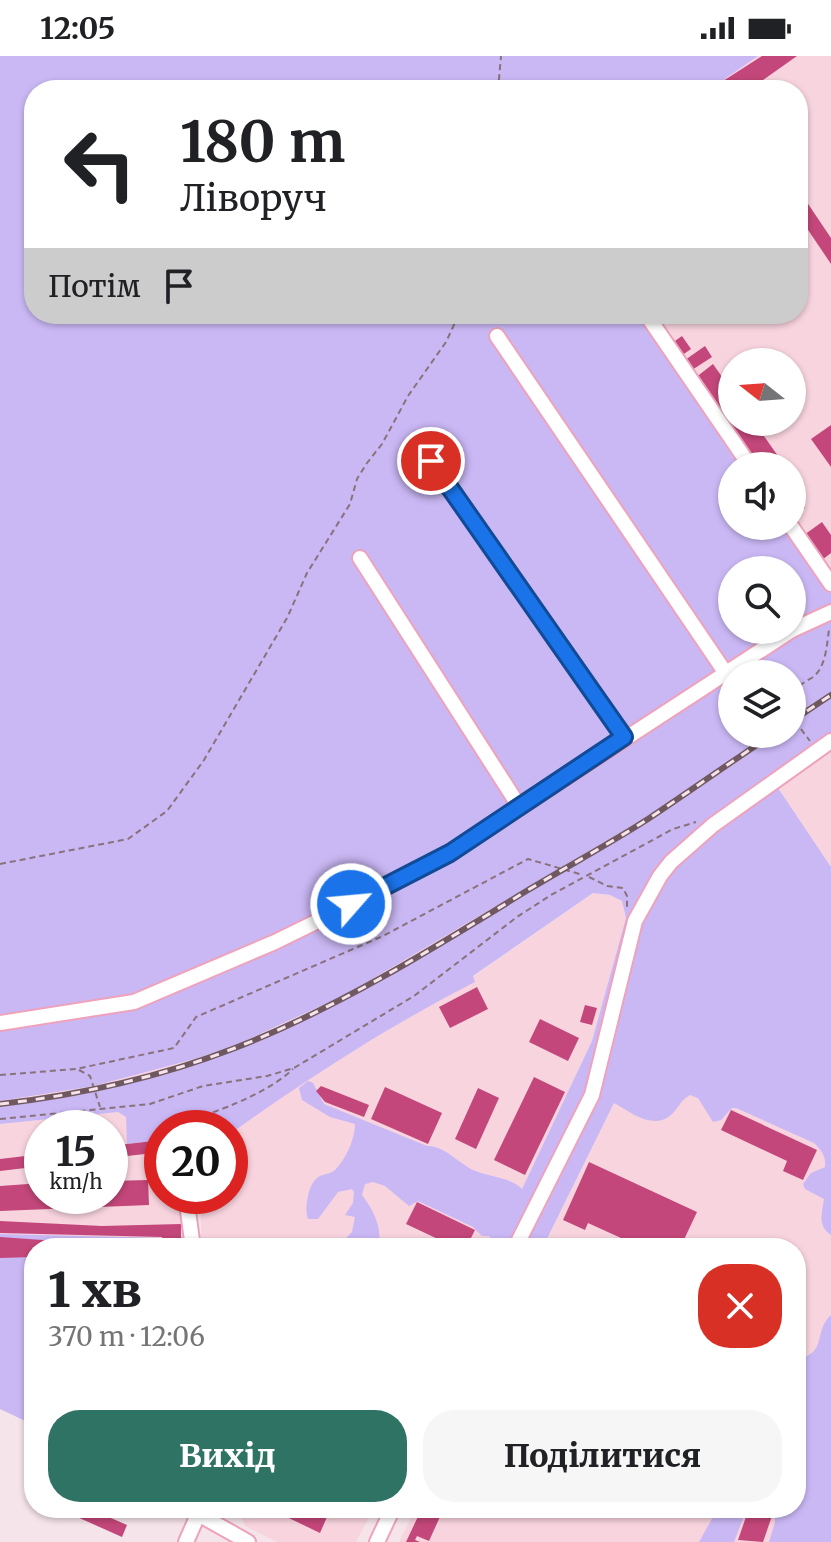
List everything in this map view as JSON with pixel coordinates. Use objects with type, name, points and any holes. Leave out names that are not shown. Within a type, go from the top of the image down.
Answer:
[{"type":"street","points":[[653,324],[740,452]]},
{"type":"street","points":[[497,336],[718,662]]},
{"type":"street","points":[[431,461],[624,737]]},
{"type":"street","points":[[801,540],[831,584]]},
{"type":"street","points":[[360,558],[519,806]]},
{"type":"street","points":[[806,624],[827,614]]},
{"type":"street","points":[[744,660],[770,644]]},
{"type":"street","points":[[0,1023],[134,1002],[275,942],[450,853],[718,677]]},
{"type":"street","points":[[520,1238],[592,1095],[635,921],[660,876],[671,862],[713,825],[831,741]]},
{"type":"street","points":[[188,1214],[192,1238]]},
{"type":"street","points":[[186,1542],[197,1518]]},
{"type":"street","points":[[211,1518],[248,1542]]},
{"type":"street","points":[[377,1542],[388,1518]]},
{"type":"path","points":[[499,80],[501,56]]},
{"type":"path","points":[[0,864],[128,839],[167,811],[204,760],[280,631],[307,573],[350,504],[357,479],[382,444],[408,396],[446,342],[454,324]]},
{"type":"path","points":[[806,680],[822,666],[830,628],[827,614]]},
{"type":"path","points":[[215,1110],[285,1077],[294,1068],[414,996],[517,917],[586,876],[673,829],[693,822],[713,825]]},
{"type":"path","points":[[0,1075],[76,1069],[174,1048],[196,1017],[383,936],[528,859],[586,876],[607,886],[623,888],[628,913],[635,921]]},
{"type":"path","points":[[0,1119],[150,1104],[203,1086],[267,1076],[294,1068]]},
{"type":"path","points":[[76,1069],[90,1076],[101,1109]]},
{"type":"shaded area","points":[[0,56],[758,56],[723,80],[24,80],[24,324],[660,324],[718,410],[718,436],[736,436],[747,452],[718,452],[718,540],[806,539],[831,576],[831,692],[806,709],[806,660],[718,660],[718,748],[748,748],[645,818],[347,994],[236,1045],[94,1086],[0,1101]]},
{"type":"shaded area","points":[[758,56],[831,56],[831,576],[806,539],[806,452],[747,452],[736,436],[806,436],[806,348],[718,348],[718,410],[660,324],[808,324],[808,80],[723,80]]},
{"type":"shaded area","points":[[831,698],[831,736],[714,819],[641,903],[593,1078],[517,1238],[482,1236],[473,1227],[418,1201],[409,1206],[385,1186],[373,1182],[365,1184],[362,1195],[376,1219],[379,1238],[347,1238],[352,1232],[355,1217],[345,1215],[353,1203],[352,1189],[338,1192],[318,1219],[308,1219],[309,1191],[315,1180],[333,1171],[343,1160],[352,1142],[355,1124],[330,1117],[302,1100],[299,1088],[308,1081],[313,1083],[324,1104],[427,1146],[439,1148],[473,1170],[522,1189],[592,1041],[626,918],[622,901],[610,895],[593,893],[473,976],[475,982],[411,1016],[350,1054],[289,1093],[248,1121],[248,1110],[144,1110],[144,1142],[128,1144],[128,1110],[24,1110],[24,1122],[0,1124],[0,1107],[94,1091],[200,1063],[273,1034],[349,998],[647,823],[757,748],[806,748],[806,715]]},
{"type":"shaded area","points":[[748,748],[757,748],[647,823],[349,998],[273,1034],[200,1063],[94,1091],[0,1107],[0,1101],[94,1086],[198,1058],[273,1029],[347,994],[645,818]]},
{"type":"shaded area","points":[[831,748],[831,867],[776,785]]},
{"type":"shaded area","points":[[776,785],[831,867],[831,1235],[822,1223],[824,1199],[805,1189],[803,1184],[811,1173],[825,1167],[823,1154],[814,1143],[736,1108],[732,1108],[721,1120],[713,1122],[698,1098],[690,1095],[672,1114],[658,1121],[643,1119],[614,1103],[547,1238],[526,1238],[592,1108],[639,923],[664,879],[691,849]]},
{"type":"shaded area","points":[[593,893],[610,895],[622,901],[626,918],[592,1041],[499,1238],[201,1238],[201,1214],[248,1214],[248,1121],[299,1084],[428,1006],[474,982],[473,977]]},
{"type":"shaded area","points":[[642,1046],[831,1137],[831,1425],[806,1490],[806,1238],[548,1238]]},
{"type":"shaded area","points":[[128,1118],[144,1129],[144,1214],[182,1214],[181,1238],[0,1234],[0,1124],[24,1122],[24,1214],[128,1214]]},
{"type":"shaded area","points":[[0,1234],[162,1238],[24,1238],[24,1420],[0,1409]]},
{"type":"shaded area","points":[[831,1315],[831,1542],[769,1542],[775,1518],[806,1518],[806,1356],[817,1347],[825,1322]]},
{"type":"shaded area","points":[[241,1518],[369,1518],[356,1542],[277,1542],[245,1526]]},
{"type":"shaded area","points":[[411,1518],[795,1518],[786,1542],[399,1542]]},
{"type":"shaded area","points":[[712,1518],[743,1518],[734,1542],[699,1542]]},
{"type":"building","points":[[762,56],[797,56],[763,80],[725,80]]},
{"type":"building","points":[[808,204],[831,238],[831,264],[808,230]]},
{"type":"building","points":[[682,336],[691,349],[681,356],[672,343]]},
{"type":"building","points":[[705,346],[712,357],[692,370],[685,360]]},
{"type":"building","points":[[713,364],[718,371],[718,410],[695,378]]},
{"type":"building","points":[[831,425],[831,467],[811,439]]},
{"type":"building","points":[[737,436],[764,436],[775,452],[748,452]]},
{"type":"building","points":[[822,522],[831,535],[831,553],[822,560],[806,534]]},
{"type":"building","points":[[477,987],[488,1009],[450,1028],[439,1007]]},
{"type":"building","points":[[585,1005],[597,1008],[592,1025],[580,1022]]},
{"type":"building","points":[[540,1019],[579,1038],[568,1061],[529,1042]]},
{"type":"building","points":[[534,1077],[565,1092],[525,1175],[494,1160]]},
{"type":"building","points":[[321,1086],[369,1105],[364,1117],[325,1102],[316,1091]]},
{"type":"building","points":[[385,1087],[442,1113],[428,1144],[371,1119]]},
{"type":"building","points":[[478,1088],[499,1098],[476,1149],[455,1139]]},
{"type":"building","points":[[731,1110],[817,1150],[803,1180],[783,1171],[787,1161],[721,1130]]},
{"type":"building","points":[[144,1142],[144,1154],[128,1156],[128,1144]]},
{"type":"building","points":[[24,1156],[24,1168],[0,1171],[0,1159]]},
{"type":"building","points":[[589,1162],[697,1212],[685,1238],[621,1238],[588,1223],[585,1230],[563,1220]]},
{"type":"building","points":[[144,1180],[144,1205],[128,1206],[128,1181]]},
{"type":"building","points":[[24,1184],[24,1210],[0,1211],[0,1186]]},
{"type":"building","points":[[417,1202],[475,1230],[471,1238],[436,1238],[406,1224]]},
{"type":"building","points":[[0,1221],[102,1226],[181,1224],[181,1238],[0,1233]]},
{"type":"building","points":[[0,1237],[24,1239],[24,1257],[0,1258]]},
{"type":"building","points":[[79,1518],[111,1518],[127,1525],[122,1537]]},
{"type":"building","points":[[289,1518],[327,1518],[320,1533]]},
{"type":"building","points":[[417,1518],[439,1518],[429,1541],[417,1536],[415,1540],[420,1542],[406,1542]]},
{"type":"building","points":[[746,1518],[771,1518],[763,1542],[738,1540]]},
{"type":"railway","points":[[806,712],[831,695]]},
{"type":"railway","points":[[0,1104],[60,1096],[149,1076],[235,1048],[311,1015],[421,955],[633,828],[752,748]]},
{"type":"route","points":[[351,904],[450,853],[624,737],[431,461]]}]
